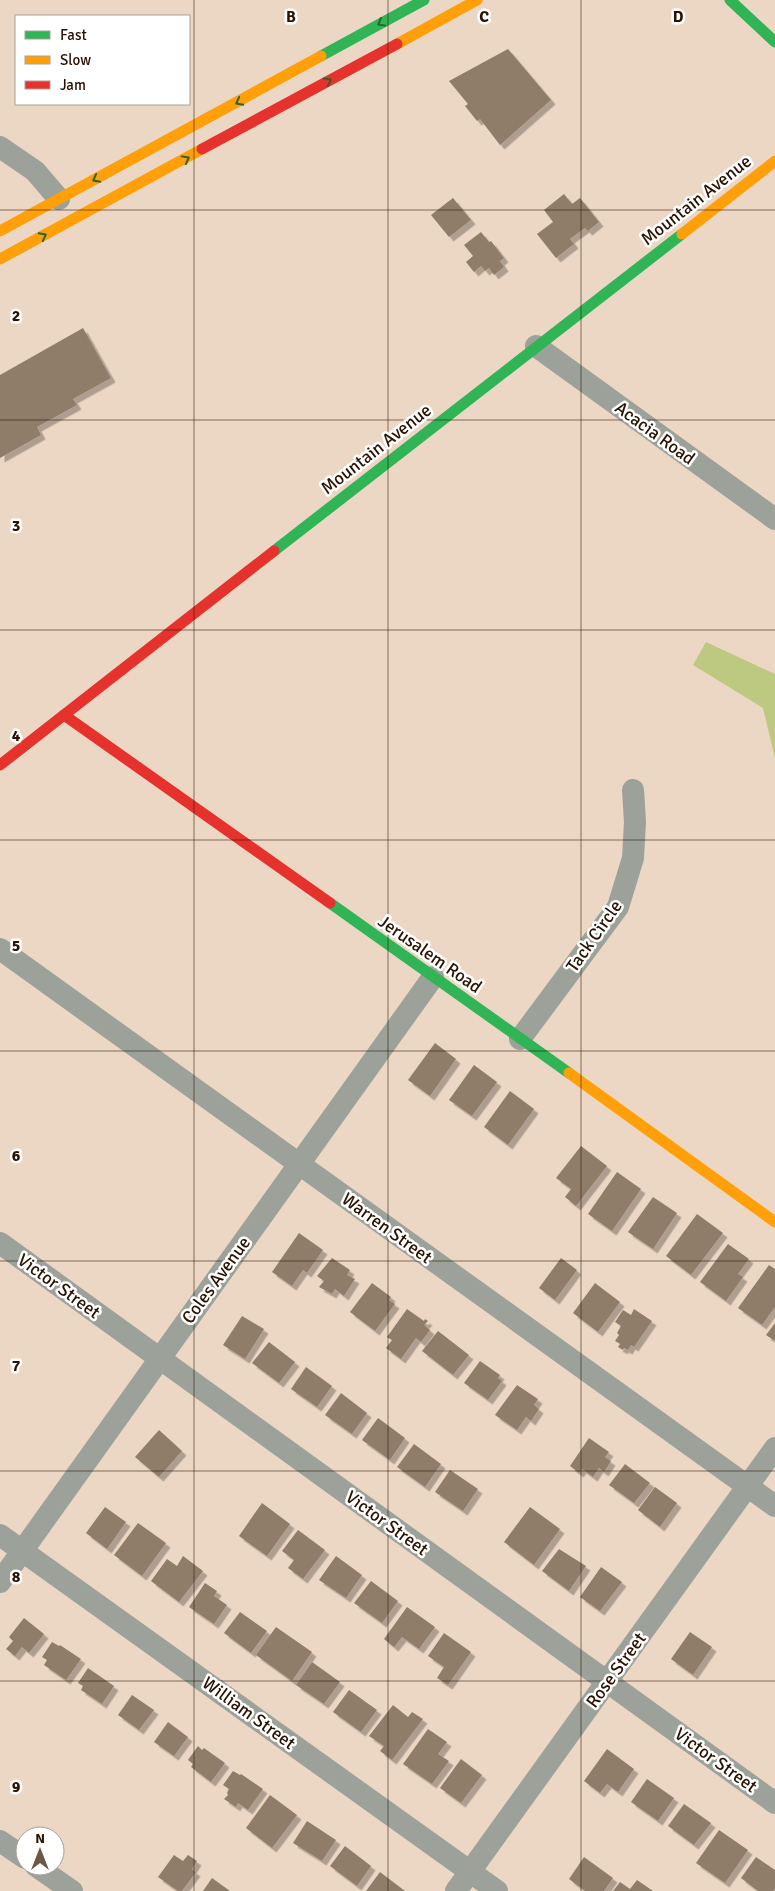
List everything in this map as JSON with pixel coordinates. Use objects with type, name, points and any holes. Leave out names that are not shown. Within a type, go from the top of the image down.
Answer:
[{"type":"main road","points":[[0,231],[424,0]]},
{"type":"main road","points":[[0,260],[477,0]]},
{"type":"main road","points":[[730,0],[775,42]]},
{"type":"main road","name":"Mountain Avenue","points":[[0,765],[775,161]]},
{"type":"main road","name":"Jerusalem Road","points":[[64,715],[775,1222]]},
{"type":"street","points":[[0,146],[35,171],[59,199]]},
{"type":"street","name":"Acacia Road","points":[[536,346],[775,519]]},
{"type":"street","name":"Tack Circle","points":[[520,1039],[618,907],[633,858],[633,790]]},
{"type":"street","name":"Warren Street","points":[[0,949],[775,1506]]},
{"type":"street","name":"Coles Avenue","points":[[0,1582],[433,977]]},
{"type":"street","name":"Victor Street","points":[[0,1243],[775,1803]]},
{"type":"street","name":"Rose Street","points":[[456,1891],[775,1448]]},
{"type":"street","name":"William Street","points":[[0,1535],[497,1891]]},
{"type":"street","points":[[0,1841],[15,1851]]},
{"type":"street","points":[[50,1876],[72,1891]]},
{"type":"green space","points":[[706,642],[775,674],[775,758],[763,708],[693,665]]},
{"type":"building","points":[[508,49],[551,100],[500,145],[480,119],[477,121],[465,106],[468,104],[449,81]]},
{"type":"building","points":[[564,194],[572,204],[580,198],[599,222],[588,231],[585,228],[570,239],[574,244],[556,258],[537,234],[553,222],[544,210]]},
{"type":"building","points":[[453,198],[471,220],[449,237],[431,215]]},
{"type":"building","points":[[481,232],[489,242],[491,241],[504,258],[500,261],[504,267],[494,275],[489,268],[485,271],[481,266],[474,272],[466,262],[473,256],[464,245]]},
{"type":"building","points":[[83,328],[111,378],[73,399],[77,405],[37,427],[41,435],[0,458],[0,375]]},
{"type":"building","points":[[435,1043],[456,1059],[430,1096],[408,1080]]},
{"type":"building","points":[[474,1065],[497,1082],[472,1116],[449,1100]]},
{"type":"building","points":[[510,1091],[534,1109],[508,1145],[484,1127]]},
{"type":"building","points":[[581,1146],[607,1166],[576,1206],[565,1197],[571,1189],[556,1178]]},
{"type":"building","points":[[617,1172],[641,1189],[612,1231],[588,1214]]},
{"type":"building","points":[[653,1197],[677,1213],[653,1249],[628,1232]]},
{"type":"building","points":[[697,1214],[723,1233],[691,1275],[666,1256]]},
{"type":"building","points":[[299,1233],[323,1250],[307,1273],[303,1270],[292,1286],[272,1272]]},
{"type":"building","points":[[728,1244],[749,1259],[738,1274],[743,1277],[726,1301],[700,1282]]},
{"type":"building","points":[[332,1258],[350,1270],[347,1275],[355,1279],[344,1296],[335,1289],[332,1294],[319,1287],[324,1281],[317,1276]]},
{"type":"building","points":[[561,1258],[577,1270],[555,1300],[539,1288]]},
{"type":"building","points":[[769,1265],[775,1269],[775,1307],[762,1325],[738,1308]]},
{"type":"building","points":[[372,1283],[391,1297],[389,1300],[395,1304],[375,1331],[350,1312]]},
{"type":"building","points":[[595,1283],[620,1302],[598,1332],[573,1313]]},
{"type":"building","points":[[407,1309],[424,1321],[425,1319],[428,1321],[424,1325],[430,1330],[421,1342],[416,1338],[401,1359],[386,1348],[392,1340],[387,1337]]},
{"type":"building","points":[[634,1309],[652,1321],[634,1347],[631,1345],[628,1350],[624,1348],[623,1350],[618,1347],[620,1344],[615,1341],[621,1326],[615,1322],[623,1310],[631,1315]]},
{"type":"building","points":[[242,1316],[264,1329],[245,1359],[223,1345]]},
{"type":"building","points":[[775,1323],[775,1341],[766,1335]]},
{"type":"building","points":[[438,1331],[469,1355],[453,1375],[422,1351]]},
{"type":"building","points":[[269,1342],[295,1362],[279,1383],[252,1363]]},
{"type":"building","points":[[480,1361],[500,1375],[498,1378],[502,1381],[488,1400],[464,1383]]},
{"type":"building","points":[[306,1367],[332,1386],[317,1407],[291,1389]]},
{"type":"building","points":[[517,1385],[538,1399],[534,1405],[539,1409],[531,1421],[526,1417],[517,1430],[495,1415]]},
{"type":"building","points":[[341,1393],[367,1413],[352,1434],[325,1415]]},
{"type":"building","points":[[378,1418],[405,1438],[390,1460],[362,1440]]},
{"type":"building","points":[[159,1430],[182,1451],[159,1477],[135,1457]]},
{"type":"building","points":[[589,1438],[609,1452],[605,1457],[611,1461],[604,1472],[599,1468],[593,1477],[582,1469],[579,1473],[570,1466]]},
{"type":"building","points":[[414,1444],[441,1464],[425,1487],[397,1467]]},
{"type":"building","points":[[625,1464],[650,1483],[634,1503],[609,1485]]},
{"type":"building","points":[[450,1470],[478,1489],[463,1511],[435,1492]]},
{"type":"building","points":[[655,1487],[677,1503],[660,1527],[638,1510]]},
{"type":"building","points":[[262,1503],[290,1524],[267,1556],[239,1536]]},
{"type":"building","points":[[105,1507],[126,1522],[107,1549],[86,1533]]},
{"type":"building","points":[[530,1507],[560,1529],[534,1565],[504,1542]]},
{"type":"building","points":[[138,1523],[166,1543],[142,1576],[114,1555]]},
{"type":"building","points":[[298,1530],[325,1550],[303,1579],[288,1568],[294,1560],[282,1551]]},
{"type":"building","points":[[559,1549],[586,1566],[569,1591],[542,1571]]},
{"type":"building","points":[[183,1556],[203,1571],[179,1602],[151,1581],[167,1559],[177,1566]]},
{"type":"building","points":[[336,1556],[362,1575],[346,1598],[319,1580]]},
{"type":"building","points":[[601,1567],[622,1582],[600,1611],[580,1597]]},
{"type":"building","points":[[371,1581],[398,1601],[382,1623],[354,1603]]},
{"type":"building","points":[[205,1583],[217,1591],[214,1596],[227,1605],[214,1624],[189,1607]]},
{"type":"building","points":[[407,1607],[435,1627],[419,1649],[402,1637],[394,1647],[384,1639]]},
{"type":"building","points":[[240,1612],[267,1631],[251,1653],[224,1633]]},
{"type":"building","points":[[24,1618],[44,1634],[29,1653],[22,1647],[15,1656],[6,1649],[13,1641],[9,1637]]},
{"type":"building","points":[[276,1627],[312,1652],[292,1681],[256,1655]]},
{"type":"building","points":[[690,1632],[712,1647],[693,1675],[671,1659]]},
{"type":"building","points":[[444,1633],[471,1652],[448,1685],[437,1678],[444,1667],[428,1656]]},
{"type":"building","points":[[52,1642],[81,1659],[66,1680],[44,1665],[47,1660],[42,1657]]},
{"type":"building","points":[[312,1662],[340,1682],[324,1704],[296,1685]]},
{"type":"building","points":[[88,1668],[114,1686],[102,1704],[81,1690],[83,1686],[78,1683]]},
{"type":"building","points":[[349,1690],[377,1710],[361,1732],[333,1712]]},
{"type":"building","points":[[132,1695],[154,1710],[139,1730],[118,1715]]},
{"type":"building","points":[[393,1705],[408,1717],[412,1712],[423,1719],[392,1760],[380,1751],[384,1746],[369,1736]]},
{"type":"building","points":[[168,1722],[188,1737],[174,1756],[154,1742]]},
{"type":"building","points":[[428,1729],[447,1742],[438,1754],[449,1761],[432,1784],[403,1764]]},
{"type":"building","points":[[198,1746],[202,1750],[204,1748],[225,1763],[211,1782],[191,1767],[193,1764],[188,1760]]},
{"type":"building","points":[[607,1749],[634,1769],[618,1792],[607,1784],[600,1793],[584,1781]]},
{"type":"building","points":[[461,1759],[482,1775],[461,1803],[440,1788]]},
{"type":"building","points":[[233,1771],[241,1774],[263,1789],[248,1810],[238,1803],[236,1807],[224,1799],[228,1795],[229,1789],[223,1785]]},
{"type":"building","points":[[647,1779],[674,1798],[658,1821],[631,1802]]},
{"type":"building","points":[[270,1795],[297,1815],[272,1848],[246,1828]]},
{"type":"building","points":[[684,1804],[711,1823],[694,1845],[668,1826]]},
{"type":"building","points":[[307,1821],[336,1840],[322,1861],[293,1843]]},
{"type":"building","points":[[719,1830],[748,1850],[725,1883],[696,1863]]},
{"type":"building","points":[[345,1846],[371,1866],[357,1886],[330,1866]]},
{"type":"building","points":[[174,1855],[183,1861],[188,1855],[197,1861],[192,1869],[196,1872],[182,1891],[178,1891],[158,1877]]},
{"type":"building","points":[[584,1857],[613,1878],[604,1891],[585,1891],[569,1879]]},
{"type":"building","points":[[756,1857],[775,1870],[775,1889],[773,1891],[758,1891],[741,1878]]},
{"type":"building","points":[[380,1872],[405,1891],[366,1891]]},
{"type":"building","points":[[212,1878],[230,1891],[203,1891]]},
{"type":"building","points":[[637,1880],[653,1891],[613,1891],[620,1882],[630,1889]]},
{"type":"traffic: fast","points":[[321,56],[424,0]]},
{"type":"traffic: fast","points":[[730,0],[775,42]]},
{"type":"traffic: fast","points":[[274,551],[682,234]]},
{"type":"traffic: fast","points":[[330,903],[569,1073]]},
{"type":"traffic: slow","points":[[397,44],[477,0]]},
{"type":"traffic: slow","points":[[0,231],[321,56]]},
{"type":"traffic: slow","points":[[0,259],[202,149]]},
{"type":"traffic: slow","points":[[682,234],[775,161]]},
{"type":"traffic: slow","points":[[569,1073],[775,1222]]},
{"type":"traffic: jam","points":[[202,149],[397,44]]},
{"type":"traffic: jam","points":[[0,765],[274,551]]},
{"type":"traffic: jam","points":[[64,715],[330,903]]}]
